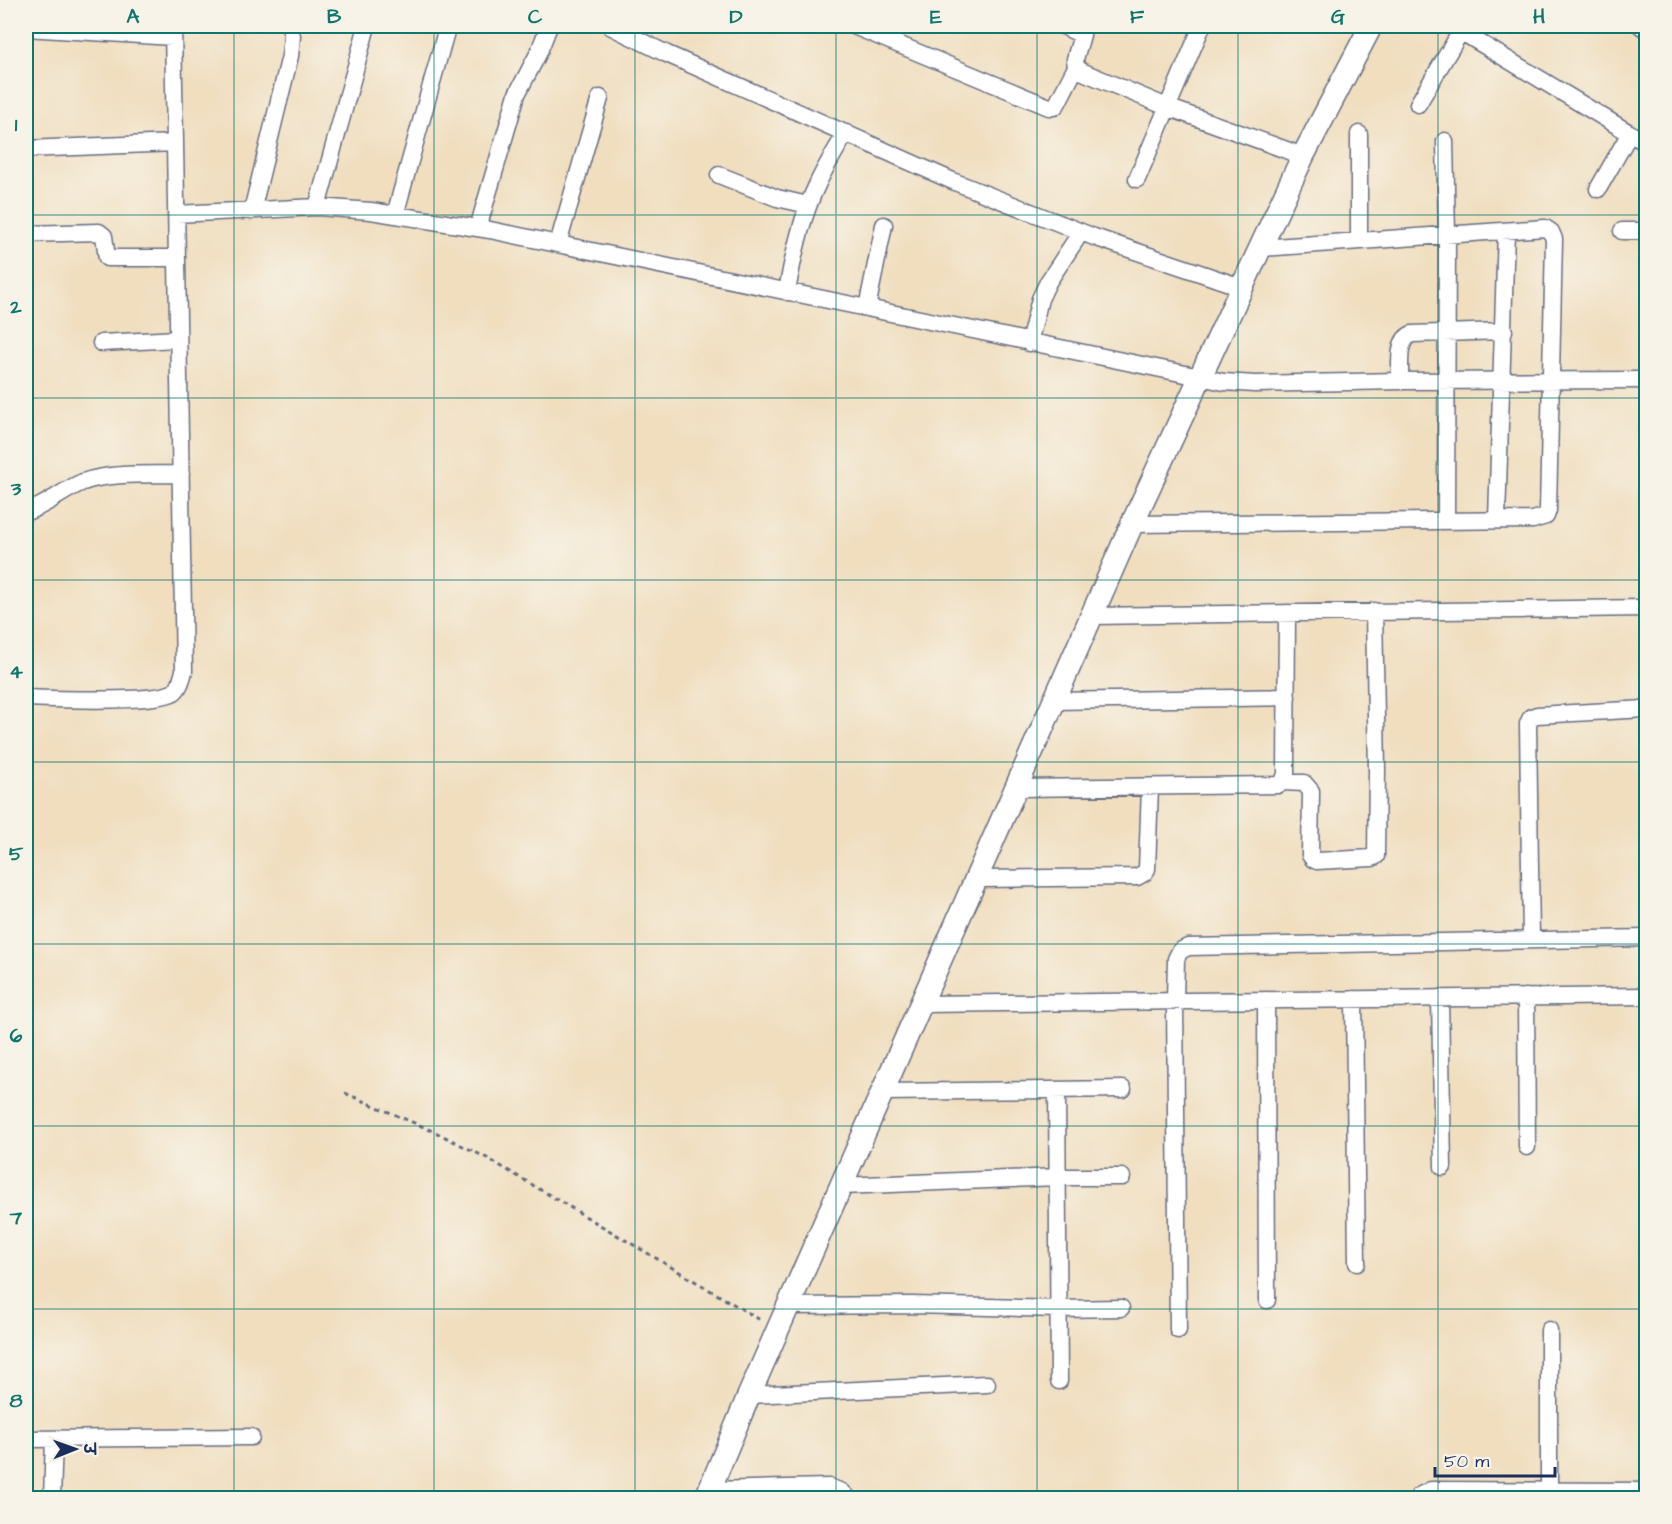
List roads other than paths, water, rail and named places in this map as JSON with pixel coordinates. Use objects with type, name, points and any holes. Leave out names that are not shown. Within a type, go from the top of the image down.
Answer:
[{"type":"street","points":[[252,211],[290,56],[291,26]]},
{"type":"street","points":[[316,207],[367,26]]},
{"type":"street","points":[[478,228],[517,94],[538,54],[549,26]]},
{"type":"street","points":[[610,26],[667,54],[955,182],[1081,232],[1241,287]]},
{"type":"street","points":[[854,26],[1054,108],[1076,67],[1075,59],[1082,35],[1063,26]]},
{"type":"street","points":[[1137,179],[1202,26]]},
{"type":"street","points":[[848,1498],[842,1492],[829,1487],[708,1494],[777,1330],[884,1092],[1132,524],[1303,156],[1371,26]]},
{"type":"street","points":[[1641,26],[1647,30]]},
{"type":"street","points":[[26,28],[173,31],[184,671],[181,683],[173,692],[158,697],[70,700],[26,698]]},
{"type":"street","points":[[395,215],[447,28]]},
{"type":"street","points":[[1418,104],[1463,29],[1647,143]]},
{"type":"street","points":[[1076,67],[1167,107],[1303,156]]},
{"type":"street","points":[[558,244],[600,98]]},
{"type":"street","points":[[787,292],[792,262],[808,205],[821,176],[846,133]]},
{"type":"street","points":[[1598,189],[1630,133]]},
{"type":"street","points":[[1359,134],[1359,241]]},
{"type":"street","points":[[1446,141],[1448,332],[1446,521]]},
{"type":"street","points":[[26,149],[175,143]]},
{"type":"street","points":[[719,175],[777,198],[808,205]]},
{"type":"street","points":[[176,214],[316,207],[395,215],[478,228],[1200,378],[1255,384],[1647,380]]},
{"type":"street","points":[[867,308],[884,225]]},
{"type":"street","points":[[1132,524],[1446,521],[1540,519],[1546,516],[1552,380],[1554,239],[1551,232],[1545,228],[1261,248]]},
{"type":"street","points":[[1497,520],[1506,231]]},
{"type":"street","points":[[1622,231],[1647,231]]},
{"type":"street","points":[[26,234],[99,232],[105,236],[107,258],[177,258]]},
{"type":"street","points":[[1029,342],[1040,299],[1048,282],[1081,232]]},
{"type":"street","points":[[1400,381],[1402,343],[1405,336],[1448,332],[1504,331]]},
{"type":"street","points":[[101,343],[178,339]]},
{"type":"street","points":[[26,512],[52,501],[84,482],[104,477],[181,474]]},
{"type":"street","points":[[1091,616],[1647,608]]},
{"type":"street","points":[[1017,788],[1272,786],[1283,782],[1304,783],[1311,791],[1310,855],[1312,859],[1317,861],[1372,858],[1376,856],[1377,770],[1374,611]]},
{"type":"street","points":[[1283,782],[1286,774],[1287,613]]},
{"type":"street","points":[[1053,701],[1287,697]]},
{"type":"street","points":[[1531,940],[1528,724],[1531,717],[1647,709]]},
{"type":"street","points":[[977,879],[1137,877],[1147,869],[1150,788]]},
{"type":"street","points":[[1178,1330],[1176,959],[1180,951],[1188,947],[1647,938]]},
{"type":"street","points":[[922,1004],[1647,996]]},
{"type":"street","points":[[1526,997],[1527,1148]]},
{"type":"street","points":[[1440,998],[1443,1167]]},
{"type":"street","points":[[1353,999],[1356,1263]]},
{"type":"street","points":[[1266,1000],[1267,1300]]},
{"type":"street","points":[[884,1092],[1123,1089]]},
{"type":"street","points":[[1057,1090],[1059,1382]]},
{"type":"street","points":[[842,1186],[1058,1177],[1122,1177]]},
{"type":"street","points":[[788,1306],[1121,1308]]},
{"type":"street","points":[[1549,1330],[1549,1490]]},
{"type":"street","points":[[749,1395],[987,1384]]},
{"type":"street","points":[[26,1439],[251,1437]]},
{"type":"street","points":[[52,1498],[54,1439]]},
{"type":"street","points":[[1418,1498],[1431,1490],[1647,1491]]}]
